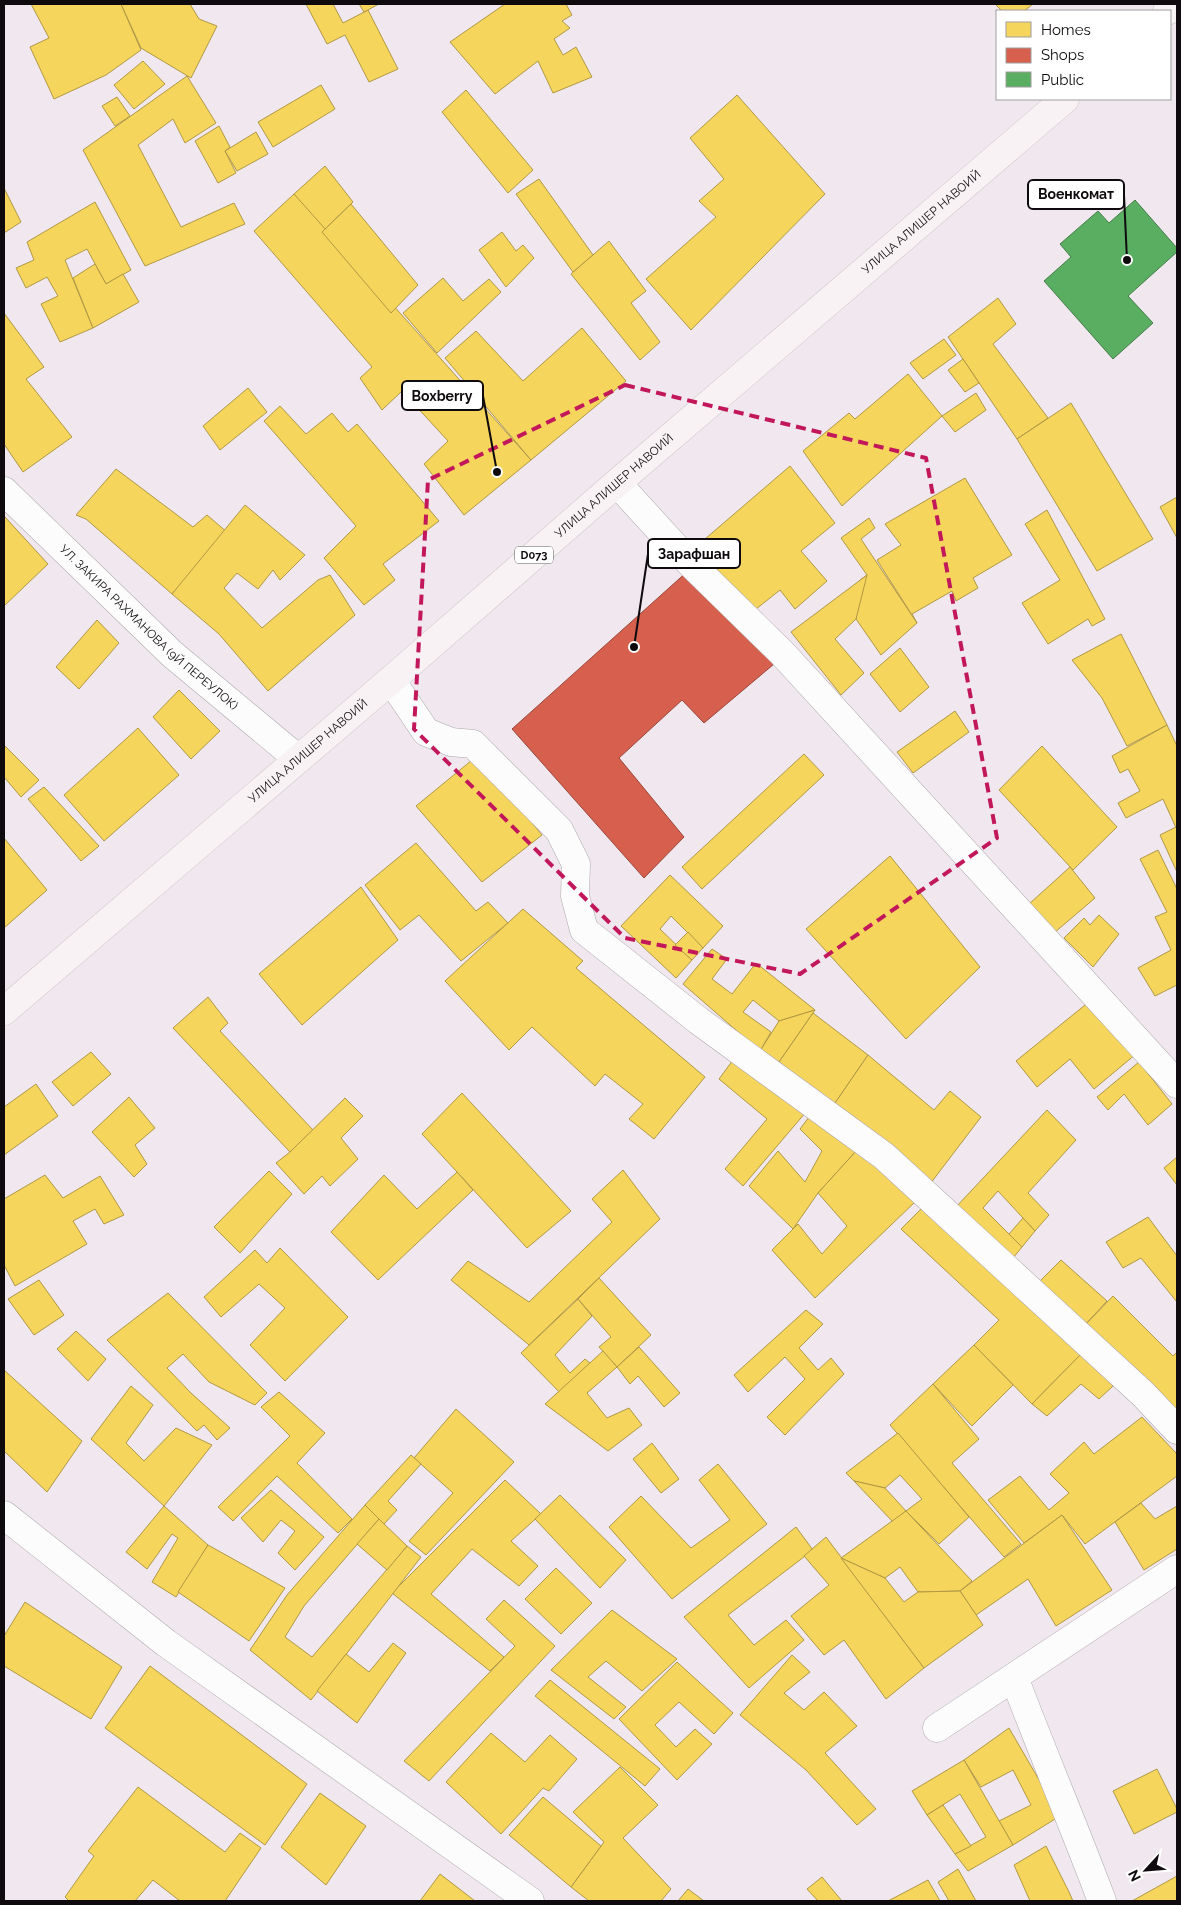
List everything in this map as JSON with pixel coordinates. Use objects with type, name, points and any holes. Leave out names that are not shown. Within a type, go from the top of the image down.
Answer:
[{"type":"main road","name":"УЛИЦА АЛИШЕР НАВОИЙ","points":[[4,1011],[1064,100]]},
{"type":"street","points":[[617,483],[690,563],[782,653],[1177,1084]]},
{"type":"street","name":"УЛ. ЗАКИРА РАХМАНОВА (9Й ПЕРЕУЛОК)","points":[[4,491],[172,654],[298,758]]},
{"type":"street","points":[[391,680],[426,732],[451,742],[473,744],[559,830],[576,864],[575,896],[584,930],[699,1021],[884,1156],[1143,1394],[1177,1430]]},
{"type":"street","points":[[4,1515],[166,1643],[530,1901]]},
{"type":"street","points":[[937,1728],[1177,1569]]},
{"type":"street","points":[[1014,1677],[1102,1901]]},
{"type":"highlighted area","points":[[625,385],[926,458],[997,838],[800,974],[625,938],[414,729],[428,480]]},
{"type":"building: Homes","points":[[31,4],[121,4],[141,50],[106,75],[54,99],[30,47],[49,38]]},
{"type":"building: Homes","points":[[121,4],[190,4],[199,19],[217,26],[191,78],[141,48]]},
{"type":"building: Homes","points":[[306,4],[333,4],[343,23],[368,10],[398,69],[369,82],[345,35],[327,44]]},
{"type":"building: Homes","points":[[359,4],[379,4],[364,12]]},
{"type":"building: Homes","points":[[505,4],[566,4],[572,15],[562,21],[570,28],[554,39],[563,55],[576,47],[592,77],[553,93],[538,61],[495,94],[450,42]]},
{"type":"building: Homes","points":[[995,4],[1033,4],[1025,10],[1001,10]]},
{"type":"building: Homes","points":[[143,61],[165,84],[134,109],[114,85]]},
{"type":"building: Homes","points":[[187,76],[216,123],[185,143],[173,119],[138,145],[181,227],[234,203],[245,224],[145,266],[83,150]]},
{"type":"building: Homes","points":[[321,85],[335,109],[273,147],[258,122]]},
{"type":"building: Homes","points":[[466,90],[533,170],[508,193],[442,112]]},
{"type":"building: Homes","points":[[737,95],[825,194],[691,330],[646,279],[716,217],[699,201],[724,179],[690,138]]},
{"type":"building: Homes","points":[[117,97],[130,116],[115,126],[102,106]]},
{"type":"building: Homes","points":[[219,126],[230,147],[225,151],[236,173],[218,183],[195,141]]},
{"type":"building: Homes","points":[[256,132],[268,154],[237,171],[225,151]]},
{"type":"building: Homes","points":[[325,166],[353,202],[322,232],[294,194]]},
{"type":"building: Homes","points":[[539,179],[593,255],[573,272],[516,194]]},
{"type":"building: Homes","points":[[4,188],[21,222],[4,233]]},
{"type":"building: Homes","points":[[294,194],[531,460],[464,515],[424,464],[448,441],[402,391],[382,410],[360,378],[372,367],[254,231]]},
{"type":"building: Homes","points":[[95,202],[131,270],[106,284],[87,249],[65,260],[93,328],[60,342],[41,304],[58,296],[47,277],[26,288],[16,268],[34,260],[27,242]]},
{"type":"building: Homes","points":[[351,204],[418,285],[391,313],[322,232]]},
{"type":"building: Homes","points":[[502,232],[516,251],[523,245],[534,258],[506,287],[479,250]]},
{"type":"building: Homes","points":[[609,241],[646,291],[631,303],[660,342],[640,360],[571,274]]},
{"type":"building: Homes","points":[[95,264],[106,284],[123,274],[139,302],[93,328],[73,278]]},
{"type":"building: Homes","points":[[443,278],[463,301],[489,279],[501,292],[437,353],[403,313]]},
{"type":"building: Homes","points":[[998,298],[1016,324],[993,344],[1048,418],[1017,439],[948,337]]},
{"type":"building: Homes","points":[[4,313],[44,367],[26,379],[72,437],[23,472],[4,444]]},
{"type":"building: Homes","points":[[582,328],[626,381],[531,460],[445,358],[476,331],[523,381]]},
{"type":"building: Homes","points":[[944,339],[956,355],[923,379],[910,363]]},
{"type":"building: Homes","points":[[963,359],[979,383],[965,392],[948,370]]},
{"type":"building: Homes","points":[[908,374],[942,416],[842,506],[803,451],[849,413],[855,419]]},
{"type":"building: Homes","points":[[248,388],[267,412],[220,450],[203,426]]},
{"type":"building: Homes","points":[[976,393],[986,410],[955,432],[942,416]]},
{"type":"building: Homes","points":[[1071,403],[1153,539],[1097,571],[1017,439]]},
{"type":"building: Homes","points":[[280,406],[306,434],[332,413],[348,432],[357,424],[439,521],[383,564],[395,580],[364,605],[324,558],[356,526],[264,421]]},
{"type":"building: Homes","points":[[790,466],[835,523],[801,551],[827,581],[795,609],[780,590],[751,613],[698,545]]},
{"type":"building: Homes","points":[[116,469],[193,527],[207,515],[228,533],[172,594],[86,519],[76,515]]},
{"type":"building: Homes","points":[[965,478],[1012,555],[973,578],[978,588],[956,601],[952,591],[912,614],[917,623],[877,560],[901,545],[885,524]]},
{"type":"building: Homes","points":[[1177,497],[1177,538],[1160,507]]},
{"type":"building: Homes","points":[[245,505],[305,555],[280,580],[273,570],[258,589],[237,573],[224,588],[262,628],[318,580],[330,575],[355,615],[268,691],[219,634],[172,594]]},
{"type":"building: Homes","points":[[1047,510],[1105,619],[1092,626],[1088,619],[1048,644],[1022,603],[1060,580],[1025,524]]},
{"type":"building: Homes","points":[[5,517],[48,564],[4,606],[4,519]]},
{"type":"building: Homes","points":[[869,518],[875,528],[861,539],[917,623],[881,655],[856,619],[860,580],[867,575],[841,538]]},
{"type":"building: Homes","points":[[867,575],[856,619],[835,639],[864,673],[841,695],[791,632]]},
{"type":"building: Homes","points":[[97,620],[119,643],[79,689],[56,667]]},
{"type":"building: Homes","points":[[1121,634],[1167,725],[1127,746],[1102,698],[1072,660]]},
{"type":"building: Homes","points":[[900,648],[929,687],[900,712],[870,674]]},
{"type":"building: Homes","points":[[179,690],[220,731],[191,759],[153,717]]},
{"type":"building: Homes","points":[[955,711],[969,732],[913,773],[897,752]]},
{"type":"building: Homes","points":[[1167,725],[1177,746],[1177,830],[1163,799],[1126,818],[1118,803],[1140,791],[1128,769],[1120,773],[1112,756]]},
{"type":"building: Homes","points":[[138,728],[179,775],[104,841],[64,795]]},
{"type":"building: Homes","points":[[4,745],[39,780],[21,797],[4,777]]},
{"type":"building: Homes","points":[[1042,746],[1117,827],[1073,870],[999,790]]},
{"type":"building: Homes","points":[[804,754],[824,775],[702,889],[682,867]]},
{"type":"building: Homes","points":[[477,756],[542,835],[482,882],[416,806]]},
{"type":"building: Homes","points":[[44,787],[99,846],[81,861],[28,799]]},
{"type":"building: Homes","points":[[1176,827],[1177,830],[1177,872],[1160,835]]},
{"type":"building: Homes","points":[[4,838],[47,890],[4,928]]},
{"type":"building: Homes","points":[[416,843],[476,911],[488,902],[508,923],[461,961],[419,915],[400,930],[365,885]]},
{"type":"building: Homes","points":[[1158,850],[1177,889],[1177,985],[1155,996],[1138,968],[1171,950],[1155,917],[1167,912],[1140,859]]},
{"type":"building: Homes","points":[[890,856],[980,967],[906,1039],[806,929]]},
{"type":"building: Homes","points":[[1070,867],[1095,898],[1054,933],[1029,904]]},
{"type":"building: Homes","points":[[670,875],[723,926],[703,948],[671,916],[660,929],[692,960],[676,978],[621,926]]},
{"type":"building: Homes","points":[[361,887],[398,940],[302,1025],[259,974]]},
{"type":"building: Homes","points":[[523,909],[583,961],[576,968],[705,1077],[654,1139],[629,1119],[643,1104],[605,1074],[595,1086],[532,1027],[509,1050],[445,981]]},
{"type":"building: Homes","points":[[1099,915],[1119,934],[1093,967],[1064,938],[1084,918],[1090,925]]},
{"type":"building: Homes","points":[[688,932],[703,948],[692,960],[675,945]]},
{"type":"building: Homes","points":[[712,949],[727,959],[712,979],[732,994],[756,963],[815,1010],[779,1021],[753,1000],[743,1012],[771,1032],[760,1051],[683,984]]},
{"type":"building: Homes","points":[[208,997],[228,1023],[220,1031],[313,1130],[290,1152],[173,1028]]},
{"type":"building: Homes","points":[[1090,1001],[1136,1054],[1094,1089],[1070,1059],[1037,1087],[1016,1061]]},
{"type":"building: Homes","points":[[815,1010],[779,1062],[760,1051],[779,1021]]},
{"type":"building: Homes","points":[[813,1013],[868,1055],[833,1106],[779,1062]]},
{"type":"building: Homes","points":[[91,1052],[111,1074],[73,1106],[52,1082]]},
{"type":"building: Homes","points":[[868,1055],[934,1110],[950,1091],[981,1117],[927,1188],[833,1106]]},
{"type":"building: Homes","points":[[736,1056],[806,1112],[743,1186],[725,1169],[767,1119],[719,1079]]},
{"type":"building: Homes","points":[[1139,1062],[1172,1104],[1148,1125],[1124,1094],[1108,1110],[1097,1097]]},
{"type":"building: Homes","points":[[36,1084],[58,1116],[4,1155],[4,1107]]},
{"type":"building: Homes","points":[[462,1093],[571,1211],[527,1248],[422,1134]]},
{"type":"building: Homes","points":[[129,1097],[155,1128],[135,1145],[147,1164],[134,1177],[92,1132]]},
{"type":"building: Homes","points":[[345,1098],[363,1116],[341,1138],[358,1159],[330,1186],[322,1176],[304,1194],[276,1163],[290,1152]]},
{"type":"building: Homes","points":[[1047,1110],[1076,1140],[1028,1193],[1049,1215],[1035,1231],[998,1191],[983,1208],[1022,1247],[1009,1263],[956,1207]]},
{"type":"building: Homes","points":[[812,1113],[858,1149],[818,1193],[793,1229],[749,1186],[778,1151],[805,1182],[822,1151],[800,1129]]},
{"type":"building: Homes","points":[[858,1149],[915,1202],[815,1298],[772,1250],[798,1224],[822,1254],[847,1226],[818,1193]]},
{"type":"building: Homes","points":[[1177,1157],[1177,1185],[1164,1168]]},
{"type":"building: Homes","points":[[623,1170],[660,1219],[529,1345],[451,1280],[468,1261],[529,1302],[612,1222],[592,1199]]},
{"type":"building: Homes","points":[[269,1171],[292,1194],[240,1253],[214,1227]]},
{"type":"building: Homes","points":[[457,1172],[473,1190],[378,1280],[331,1232],[384,1175],[417,1209]]},
{"type":"building: Homes","points":[[45,1175],[63,1198],[100,1176],[124,1215],[104,1224],[95,1209],[73,1221],[87,1244],[15,1286],[4,1265],[4,1199]]},
{"type":"building: Homes","points":[[922,1208],[1082,1353],[1032,1404],[974,1345],[999,1320],[901,1229]]},
{"type":"building: Homes","points":[[1148,1217],[1177,1256],[1177,1302],[1141,1258],[1123,1268],[1106,1242]]},
{"type":"building: Homes","points":[[1023,1218],[1035,1231],[1022,1247],[1009,1234]]},
{"type":"building: Homes","points":[[280,1248],[348,1317],[285,1381],[250,1345],[285,1308],[259,1284],[221,1317],[204,1297],[255,1250],[267,1263]]},
{"type":"building: Homes","points":[[1061,1260],[1107,1301],[1084,1326],[1036,1285]]},
{"type":"building: Homes","points":[[599,1278],[651,1335],[617,1367],[599,1347],[611,1337],[578,1299]]},
{"type":"building: Homes","points":[[39,1280],[64,1315],[34,1335],[8,1299]]},
{"type":"building: Homes","points":[[168,1293],[267,1393],[255,1405],[209,1382],[183,1354],[167,1368],[191,1393],[230,1428],[217,1440],[204,1425],[197,1431],[107,1340]]},
{"type":"building: Homes","points":[[1113,1296],[1173,1356],[1177,1352],[1177,1416],[1084,1326]]},
{"type":"building: Homes","points":[[578,1299],[592,1316],[555,1355],[570,1373],[585,1359],[604,1375],[574,1407],[521,1353]]},
{"type":"building: Homes","points":[[806,1310],[823,1324],[799,1348],[818,1370],[831,1358],[844,1374],[785,1435],[767,1417],[805,1379],[785,1357],[748,1392],[734,1375]]},
{"type":"building: Homes","points":[[76,1331],[106,1359],[88,1381],[57,1349]]},
{"type":"building: Homes","points":[[974,1345],[1013,1385],[972,1426],[933,1384]]},
{"type":"building: Homes","points":[[639,1347],[680,1393],[664,1407],[638,1376],[630,1384],[617,1367]]},
{"type":"building: Homes","points":[[603,1351],[617,1367],[587,1393],[607,1418],[629,1408],[642,1425],[608,1451],[545,1404]]},
{"type":"building: Homes","points":[[1082,1353],[1113,1386],[1099,1399],[1081,1384],[1047,1416],[1032,1404]]},
{"type":"building: Homes","points":[[4,1370],[82,1441],[47,1492],[4,1451]]},
{"type":"building: Homes","points":[[933,1384],[979,1439],[952,1463],[1021,1544],[1004,1557],[890,1425]]},
{"type":"building: Homes","points":[[131,1386],[153,1405],[126,1443],[144,1461],[176,1428],[212,1445],[164,1506],[91,1439]]},
{"type":"building: Homes","points":[[279,1392],[325,1433],[297,1463],[352,1519],[338,1533],[277,1476],[233,1521],[218,1507],[290,1436],[261,1407]]},
{"type":"building: Homes","points":[[456,1409],[514,1462],[426,1555],[409,1541],[453,1493],[414,1458]]},
{"type":"building: Homes","points":[[1142,1417],[1177,1454],[1177,1476],[1085,1544],[1062,1515],[1024,1543],[988,1500],[1020,1476],[1049,1510],[1069,1493],[1050,1474],[1084,1442],[1094,1454]]},
{"type":"building: Homes","points":[[898,1433],[969,1517],[939,1544],[906,1511],[922,1499],[900,1475],[885,1488],[854,1481],[846,1473]]},
{"type":"building: Homes","points":[[652,1443],[679,1479],[661,1493],[633,1459]]},
{"type":"building: Homes","points":[[411,1455],[421,1464],[388,1501],[397,1510],[384,1524],[365,1505]]},
{"type":"building: Homes","points":[[718,1464],[767,1524],[672,1599],[609,1527],[641,1496],[691,1548],[730,1520],[699,1480]]},
{"type":"building: Homes","points":[[505,1480],[541,1514],[511,1541],[538,1566],[519,1586],[472,1549],[431,1594],[504,1657],[490,1671],[392,1593]]},
{"type":"building: Homes","points":[[854,1481],[885,1488],[906,1511],[893,1522]]},
{"type":"building: Homes","points":[[271,1490],[324,1537],[295,1570],[278,1553],[295,1531],[281,1520],[263,1542],[241,1518]]},
{"type":"building: Homes","points":[[560,1495],[626,1560],[600,1588],[535,1519]]},
{"type":"building: Homes","points":[[1141,1503],[1155,1519],[1177,1506],[1177,1549],[1144,1570],[1115,1522]]},
{"type":"building: Homes","points":[[365,1505],[379,1519],[304,1606],[285,1637],[312,1657],[407,1546],[421,1557],[311,1700],[250,1650],[287,1595]]},
{"type":"building: Homes","points":[[164,1506],[208,1545],[176,1597],[152,1582],[178,1538],[172,1534],[147,1569],[126,1552]]},
{"type":"building: Homes","points":[[906,1511],[972,1581],[960,1591],[918,1592],[900,1567],[885,1578],[841,1558]]},
{"type":"building: Homes","points":[[1062,1515],[1112,1590],[1056,1626],[1028,1579],[976,1615],[960,1591]]},
{"type":"building: Homes","points":[[379,1519],[407,1546],[387,1570],[357,1544]]},
{"type":"building: Homes","points":[[796,1527],[813,1550],[728,1615],[754,1645],[786,1620],[804,1640],[749,1688],[684,1617]]},
{"type":"building: Homes","points":[[826,1537],[924,1668],[886,1699],[844,1640],[824,1655],[791,1616],[829,1585],[804,1556]]},
{"type":"building: Homes","points":[[208,1545],[285,1588],[249,1641],[178,1592]]},
{"type":"building: Homes","points":[[841,1558],[885,1578],[904,1602],[918,1592],[960,1591],[983,1625],[924,1668]]},
{"type":"building: Homes","points":[[556,1568],[592,1603],[561,1634],[525,1599]]},
{"type":"building: Homes","points":[[504,1600],[555,1646],[429,1781],[404,1761],[515,1646],[486,1619]]},
{"type":"building: Homes","points":[[25,1602],[122,1667],[91,1719],[4,1666],[4,1636]]},
{"type":"building: Homes","points":[[612,1610],[677,1659],[642,1691],[606,1661],[588,1677],[626,1707],[614,1719],[551,1670]]},
{"type":"building: Homes","points":[[393,1643],[406,1653],[357,1723],[317,1691],[346,1654],[369,1672]]},
{"type":"building: Homes","points":[[792,1655],[810,1672],[784,1693],[804,1710],[824,1692],[857,1726],[825,1753],[876,1809],[857,1825],[806,1770],[740,1715]]},
{"type":"building: Homes","points":[[677,1662],[733,1713],[714,1734],[679,1702],[655,1725],[676,1747],[695,1729],[712,1744],[677,1780],[619,1719]]},
{"type":"building: Homes","points":[[150,1666],[307,1784],[265,1845],[105,1728]]},
{"type":"building: Homes","points":[[550,1680],[660,1769],[645,1786],[535,1696]]},
{"type":"building: Homes","points":[[1009,1728],[1060,1816],[1013,1845],[999,1821],[1031,1805],[1013,1770],[981,1787],[964,1760]]},
{"type":"building: Homes","points":[[491,1733],[525,1762],[550,1735],[577,1759],[549,1791],[543,1788],[501,1834],[446,1782]]},
{"type":"building: Homes","points":[[964,1760],[1013,1845],[968,1871],[955,1854],[986,1837],[960,1794],[927,1815],[912,1791]]},
{"type":"building: Homes","points":[[620,1767],[658,1805],[623,1838],[671,1889],[661,1901],[589,1901],[571,1887],[604,1842],[573,1812]]},
{"type":"building: Homes","points":[[1157,1769],[1177,1812],[1134,1834],[1113,1791]]},
{"type":"building: Homes","points":[[138,1787],[225,1852],[240,1833],[261,1848],[225,1901],[180,1901],[153,1880],[135,1901],[69,1901],[65,1897],[94,1856],[88,1851]]},
{"type":"building: Homes","points":[[320,1793],[366,1826],[326,1885],[281,1847]]},
{"type":"building: Homes","points":[[543,1797],[601,1846],[571,1887],[509,1835]]},
{"type":"building: Homes","points":[[943,1805],[971,1846],[955,1854],[927,1815]]},
{"type":"building: Homes","points":[[1046,1846],[1073,1901],[1030,1901],[1014,1865]]},
{"type":"building: Homes","points":[[958,1869],[976,1901],[949,1901],[938,1882]]},
{"type":"building: Homes","points":[[440,1874],[475,1901],[420,1901]]},
{"type":"building: Homes","points":[[1177,1876],[1177,1901],[1132,1901]]},
{"type":"building: Homes","points":[[822,1877],[842,1901],[818,1901],[807,1889]]},
{"type":"building: Homes","points":[[928,1880],[940,1901],[888,1901]]},
{"type":"building: Homes","points":[[688,1889],[704,1901],[678,1901]]},
{"type":"building: Shops","points":[[689,570],[774,664],[704,723],[682,700],[619,758],[684,837],[644,878],[512,729]]},
{"type":"building: Public","points":[[1135,200],[1177,248],[1177,252],[1128,296],[1153,323],[1113,359],[1044,281],[1071,257],[1060,244],[1098,211],[1109,223]]},
{"type":"place","name":"Военкомат","points":[[1127,260]]},
{"type":"place","name":"Boxberry","points":[[497,472]]},
{"type":"place","name":"Зарафшан","points":[[634,647]]}]
